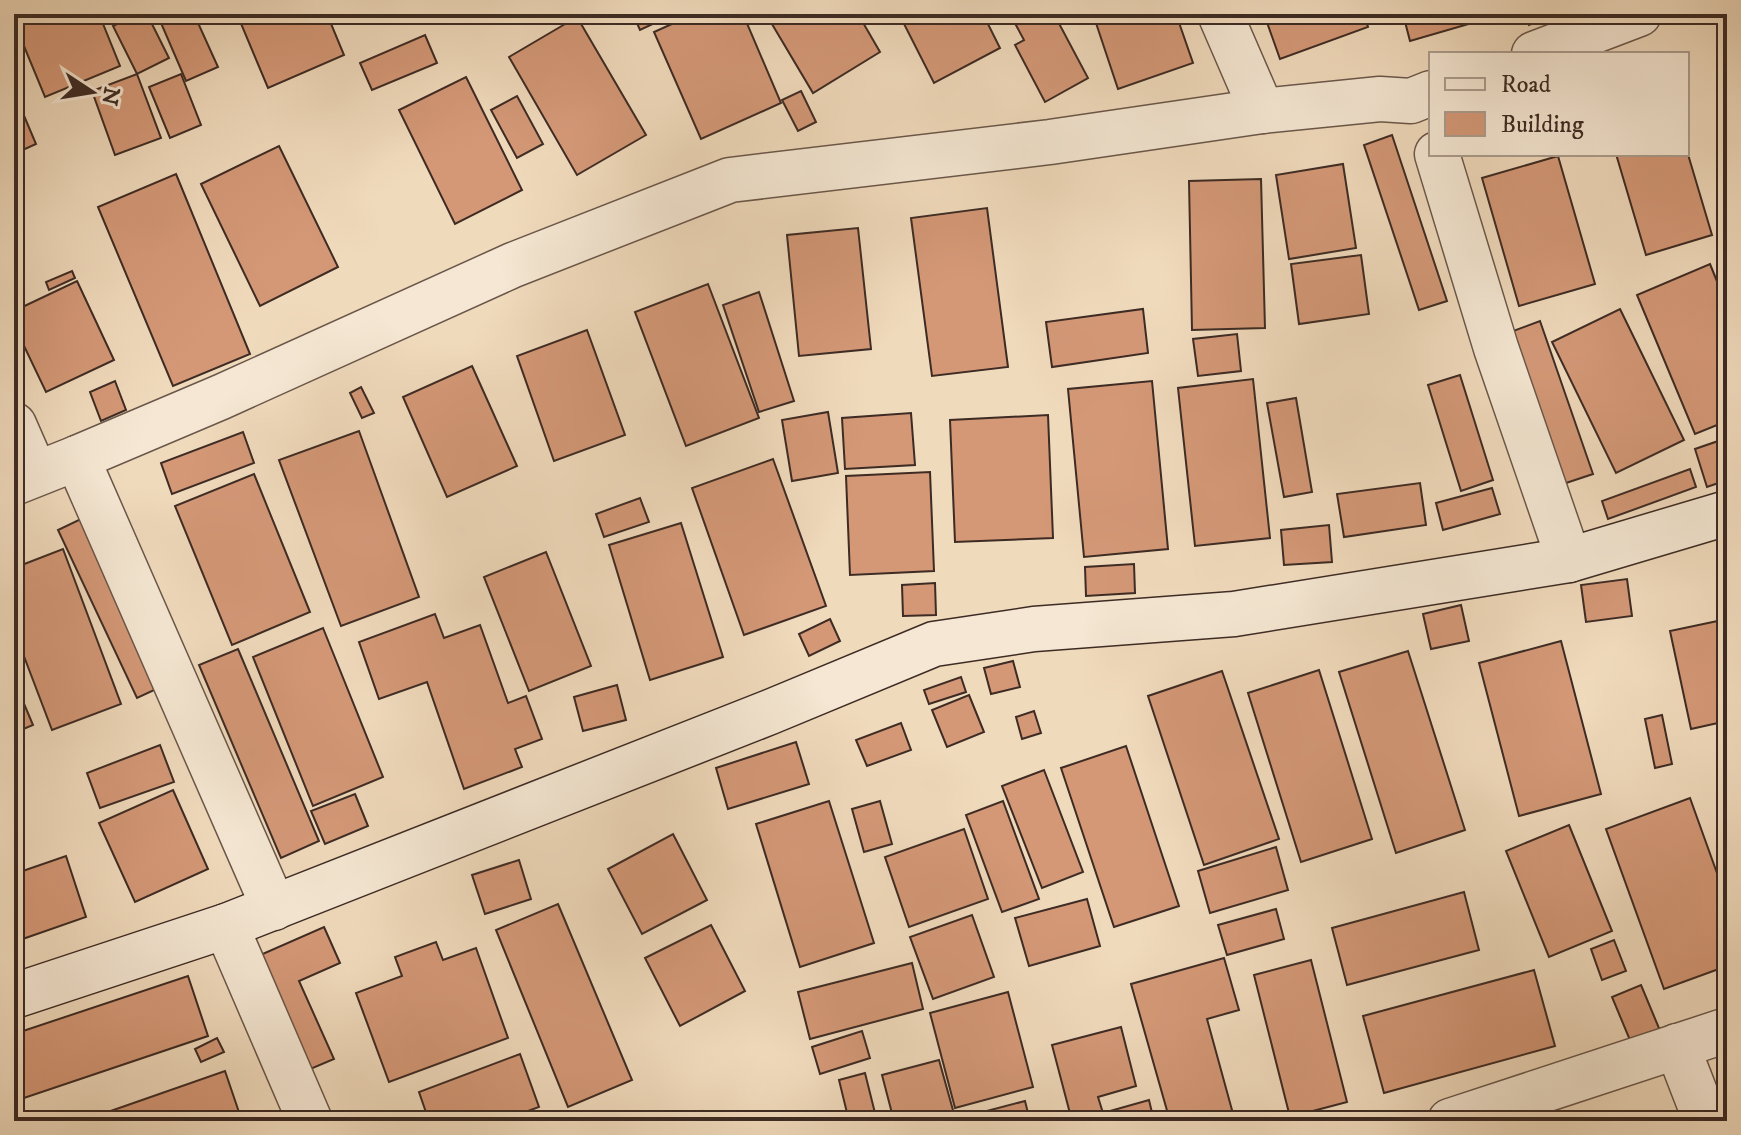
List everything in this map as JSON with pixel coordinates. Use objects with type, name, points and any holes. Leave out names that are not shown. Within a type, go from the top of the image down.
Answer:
[{"type":"street","points":[[1220,14],[1262,111]]},
{"type":"street","points":[[1539,52],[1639,14]]},
{"type":"street","points":[[14,425],[25,478],[221,397],[513,265],[730,180],[1050,142],[1262,111],[1380,99],[1424,110]]},
{"type":"street","points":[[1438,156],[1496,348],[1569,560]]},
{"type":"street","points":[[77,458],[274,908]]},
{"type":"street","points":[[14,996],[274,908],[934,644],[1034,629],[1234,614],[1569,560],[1727,513]]},
{"type":"street","points":[[226,926],[310,1121]]},
{"type":"street","points":[[1450,1121],[1727,1030]]},
{"type":"street","points":[[1677,1046],[1706,1121]]},
{"type":"building","points":[[14,14],[99,14],[120,66],[45,97],[14,22]]},
{"type":"building","points":[[137,14],[147,14],[169,58],[137,74],[113,26]]},
{"type":"building","points":[[182,14],[194,14],[218,67],[186,81],[161,23]]},
{"type":"building","points":[[237,14],[327,14],[344,55],[268,88]]},
{"type":"building","points":[[633,14],[674,14],[640,30]]},
{"type":"building","points":[[694,14],[743,14],[781,103],[701,139],[654,32]]},
{"type":"building","points":[[766,14],[858,14],[880,52],[813,93]]},
{"type":"building","points":[[899,14],[983,14],[1000,48],[934,83]]},
{"type":"building","points":[[1010,14],[1054,14],[1088,78],[1045,102],[1015,45],[1024,40]]},
{"type":"building","points":[[1093,14],[1176,14],[1193,63],[1118,89]]},
{"type":"building","points":[[1264,14],[1364,14],[1368,27],[1280,59]]},
{"type":"building","points":[[1403,14],[1503,14],[1410,41]]},
{"type":"building","points":[[1525,14],[1557,14],[1529,25]]},
{"type":"building","points":[[577,17],[646,135],[577,175],[509,57]]},
{"type":"building","points":[[425,35],[437,63],[372,90],[360,63]]},
{"type":"building","points":[[137,74],[161,138],[115,155],[92,91]]},
{"type":"building","points":[[181,74],[201,125],[170,138],[149,87]]},
{"type":"building","points":[[466,77],[522,190],[455,224],[399,110]]},
{"type":"building","points":[[801,91],[816,122],[798,131],[782,100]]},
{"type":"building","points":[[14,92],[36,144],[14,154]]},
{"type":"building","points":[[517,96],[543,144],[517,158],[491,110]]},
{"type":"building","points":[[1392,135],[1447,301],[1419,310],[1364,145]]},
{"type":"building","points":[[279,146],[338,267],[260,306],[201,184]]},
{"type":"building","points":[[1558,156],[1595,284],[1519,306],[1482,178]]},
{"type":"building","points":[[1617,156],[1688,156],[1712,235],[1646,255]]},
{"type":"building","points":[[1343,164],[1356,248],[1289,259],[1276,175]]},
{"type":"building","points":[[176,174],[250,354],[173,386],[98,207]]},
{"type":"building","points":[[1261,179],[1265,328],[1192,330],[1189,181]]},
{"type":"building","points":[[987,208],[1008,367],[932,376],[911,218]]},
{"type":"building","points":[[858,228],[871,349],[799,356],[787,235]]},
{"type":"building","points":[[1361,255],[1369,314],[1299,324],[1291,264]]},
{"type":"building","points":[[1710,264],[1727,306],[1727,421],[1695,434],[1637,295]]},
{"type":"building","points":[[72,271],[75,278],[49,290],[46,282]]},
{"type":"building","points":[[77,281],[114,360],[46,392],[14,325],[14,311]]},
{"type":"building","points":[[708,284],[759,418],[686,446],[635,312]]},
{"type":"building","points":[[759,292],[794,401],[759,412],[723,305]]},
{"type":"building","points":[[1143,309],[1148,353],[1052,367],[1046,322]]},
{"type":"building","points":[[1620,309],[1684,440],[1616,473],[1552,342]]},
{"type":"building","points":[[1540,321],[1593,474],[1557,486],[1505,334]]},
{"type":"building","points":[[587,330],[625,435],[554,461],[517,356]]},
{"type":"building","points":[[1237,334],[1241,371],[1198,376],[1193,339]]},
{"type":"building","points":[[472,366],[517,466],[447,497],[403,397]]},
{"type":"building","points":[[1460,375],[1493,480],[1461,491],[1428,385]]},
{"type":"building","points":[[1253,379],[1270,538],[1195,546],[1178,388]]},
{"type":"building","points":[[115,381],[126,410],[101,421],[90,392]]},
{"type":"building","points":[[1152,381],[1168,549],[1084,557],[1068,389]]},
{"type":"building","points":[[361,387],[374,413],[362,418],[350,393]]},
{"type":"building","points":[[1296,398],[1312,492],[1284,497],[1267,403]]},
{"type":"building","points":[[828,412],[838,473],[792,481],[782,420]]},
{"type":"building","points":[[911,413],[915,465],[845,469],[842,418]]},
{"type":"building","points":[[1048,415],[1053,538],[955,542],[950,420]]},
{"type":"building","points":[[359,431],[419,597],[341,626],[279,460]]},
{"type":"building","points":[[243,432],[254,463],[172,494],[161,463]]},
{"type":"building","points":[[1727,438],[1727,480],[1707,487],[1695,449]]},
{"type":"building","points":[[773,459],[826,606],[744,635],[692,488]]},
{"type":"building","points":[[1690,469],[1696,487],[1608,519],[1602,501]]},
{"type":"building","points":[[930,472],[934,571],[850,575],[846,476]]},
{"type":"building","points":[[254,474],[310,612],[232,645],[175,506]]},
{"type":"building","points":[[1420,483],[1426,525],[1344,537],[1337,494]]},
{"type":"building","points":[[1492,488],[1500,514],[1443,530],[1436,503]]},
{"type":"building","points":[[640,498],[649,522],[604,537],[596,514]]},
{"type":"building","points":[[85,517],[165,685],[137,698],[58,530]]},
{"type":"building","points":[[681,523],[723,657],[650,680],[609,545]]},
{"type":"building","points":[[1329,525],[1332,562],[1284,565],[1281,530]]},
{"type":"building","points":[[63,549],[121,704],[52,730],[14,630],[14,568]]},
{"type":"building","points":[[546,552],[591,666],[529,691],[484,577]]},
{"type":"building","points":[[1134,564],[1135,593],[1086,596],[1085,567]]},
{"type":"building","points":[[1627,579],[1632,616],[1586,622],[1581,585]]},
{"type":"building","points":[[935,583],[936,615],[903,616],[902,585]]},
{"type":"building","points":[[1461,605],[1469,641],[1431,649],[1423,614]]},
{"type":"building","points":[[435,614],[444,638],[480,625],[508,703],[526,696],[542,739],[515,749],[522,767],[464,789],[427,682],[379,699],[359,642]]},
{"type":"building","points":[[830,619],[840,641],[809,656],[799,634]]},
{"type":"building","points":[[1727,619],[1727,721],[1691,729],[1670,631]]},
{"type":"building","points":[[323,628],[383,777],[313,806],[253,657]]},
{"type":"building","points":[[1561,641],[1601,794],[1519,816],[1479,663]]},
{"type":"building","points":[[238,649],[319,841],[281,858],[199,665]]},
{"type":"building","points":[[1408,651],[1465,830],[1396,853],[1339,672]]},
{"type":"building","points":[[1013,661],[1020,687],[991,694],[984,668]]},
{"type":"building","points":[[1319,670],[1372,839],[1301,862],[1248,693]]},
{"type":"building","points":[[1222,671],[1279,839],[1204,865],[1148,696]]},
{"type":"building","points":[[961,677],[966,692],[929,704],[924,690]]},
{"type":"building","points":[[14,680],[33,725],[14,733]]},
{"type":"building","points":[[617,685],[626,720],[583,731],[574,697]]},
{"type":"building","points":[[969,695],[984,732],[947,747],[932,710]]},
{"type":"building","points":[[1034,711],[1041,733],[1022,739],[1016,717]]},
{"type":"building","points":[[1662,715],[1672,764],[1655,768],[1645,719]]},
{"type":"building","points":[[901,723],[911,750],[867,766],[856,740]]},
{"type":"building","points":[[796,742],[809,784],[728,809],[716,768]]},
{"type":"building","points":[[160,745],[174,782],[100,808],[87,773]]},
{"type":"building","points":[[1126,746],[1179,906],[1114,927],[1061,768]]},
{"type":"building","points":[[1044,770],[1083,872],[1042,888],[1002,786]]},
{"type":"building","points":[[173,790],[208,869],[135,902],[99,823]]},
{"type":"building","points":[[355,794],[368,826],[325,844],[311,811]]},
{"type":"building","points":[[1690,798],[1727,901],[1727,966],[1664,989],[1606,829]]},
{"type":"building","points":[[829,801],[874,943],[800,967],[756,824]]},
{"type":"building","points":[[880,801],[892,844],[864,852],[852,809]]},
{"type":"building","points":[[1003,801],[1039,899],[1002,912],[966,815]]},
{"type":"building","points":[[1569,825],[1612,931],[1549,957],[1506,851]]},
{"type":"building","points":[[964,829],[988,899],[909,927],[885,857]]},
{"type":"building","points":[[673,834],[707,900],[642,934],[608,869]]},
{"type":"building","points":[[1276,847],[1288,890],[1210,913],[1198,871]]},
{"type":"building","points":[[66,856],[86,917],[14,942],[14,874]]},
{"type":"building","points":[[519,860],[531,899],[485,914],[472,875]]},
{"type":"building","points":[[1464,892],[1479,950],[1347,985],[1332,928]]},
{"type":"building","points":[[1087,899],[1100,946],[1029,966],[1015,918]]},
{"type":"building","points":[[558,904],[632,1080],[568,1107],[496,930]]},
{"type":"building","points":[[1276,909],[1284,939],[1227,955],[1218,925]]},
{"type":"building","points":[[972,915],[994,977],[933,999],[910,937]]},
{"type":"building","points":[[711,925],[745,991],[680,1026],[645,958]]},
{"type":"building","points":[[324,927],[340,963],[299,981],[334,1059],[308,1070],[258,956]]},
{"type":"building","points":[[1614,940],[1626,971],[1602,980],[1591,949]]},
{"type":"building","points":[[436,942],[443,960],[476,948],[508,1038],[389,1082],[356,993],[402,976],[395,957]]},
{"type":"building","points":[[1224,958],[1239,1010],[1207,1019],[1235,1121],[1170,1121],[1131,984]]},
{"type":"building","points":[[1311,960],[1347,1102],[1290,1117],[1254,975]]},
{"type":"building","points":[[912,963],[923,1009],[810,1039],[798,992]]},
{"type":"building","points":[[1534,970],[1555,1046],[1384,1093],[1363,1016]]},
{"type":"building","points":[[188,976],[208,1036],[21,1099],[14,1078],[14,1034]]},
{"type":"building","points":[[1641,985],[1661,1033],[1632,1045],[1612,997]]},
{"type":"building","points":[[1008,992],[1033,1087],[955,1108],[930,1013]]},
{"type":"building","points":[[1121,1027],[1136,1086],[1098,1097],[1103,1113],[1149,1100],[1154,1121],[1072,1121],[1052,1045]]},
{"type":"building","points":[[862,1031],[870,1058],[820,1074],[812,1047]]},
{"type":"building","points":[[217,1038],[224,1052],[201,1062],[195,1049]]},
{"type":"building","points":[[520,1054],[539,1107],[501,1121],[429,1121],[419,1092]]},
{"type":"building","points":[[939,1060],[956,1121],[894,1121],[882,1075]]},
{"type":"building","points":[[225,1071],[242,1121],[82,1121]]},
{"type":"building","points":[[865,1073],[877,1121],[849,1121],[839,1080]]},
{"type":"building","points":[[1025,1101],[1030,1121],[965,1121],[964,1117]]},
{"type":"building","points":[[702,1111],[705,1121],[672,1121]]}]
